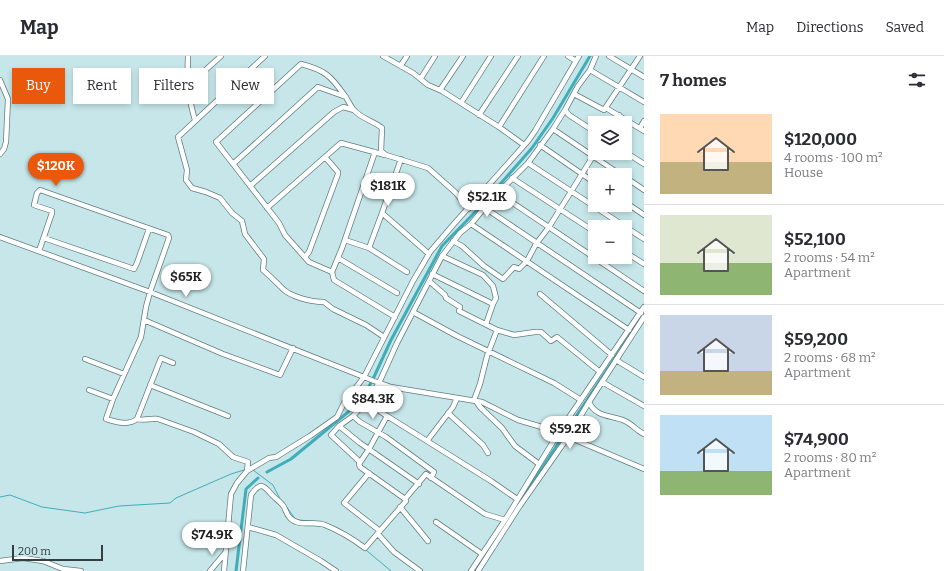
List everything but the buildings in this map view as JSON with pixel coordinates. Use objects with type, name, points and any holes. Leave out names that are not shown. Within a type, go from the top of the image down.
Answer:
[{"type":"street","points":[[188,56],[188,68]]},
{"type":"street","points":[[208,68],[221,56]]},
{"type":"street","points":[[252,68],[265,56]]},
{"type":"street","points":[[383,56],[401,65],[421,78],[428,85],[440,90],[499,127],[524,145]]},
{"type":"street","points":[[401,65],[407,56]]},
{"type":"street","points":[[421,78],[434,56]]},
{"type":"street","points":[[440,90],[462,56]]},
{"type":"street","points":[[460,103],[491,56]]},
{"type":"street","points":[[479,115],[518,56]]},
{"type":"street","points":[[499,127],[544,56]]},
{"type":"street","points":[[568,56],[576,61]]},
{"type":"street","points":[[224,571],[232,494],[237,483],[247,471],[270,458],[276,457],[310,436],[337,416],[344,403],[366,378],[384,337],[429,254],[535,131],[579,56]]},
{"type":"street","points":[[360,462],[331,435],[339,426],[353,416],[366,402],[442,256],[453,241],[471,224],[495,195],[528,163],[553,129],[582,80],[590,70],[596,56]]},
{"type":"street","points":[[609,56],[644,77]]},
{"type":"street","points":[[606,108],[640,56]]},
{"type":"street","points":[[274,88],[301,64],[314,68],[330,76],[354,110]]},
{"type":"street","points":[[590,70],[644,102]]},
{"type":"street","points":[[0,80],[8,99],[6,142],[4,149],[0,154]]},
{"type":"street","points":[[233,164],[318,87],[346,97]]},
{"type":"street","points":[[574,94],[604,110],[606,108],[642,129],[644,122]]},
{"type":"street","points":[[216,101],[178,137],[187,170],[186,180],[192,188],[220,198],[232,213],[242,221],[245,234],[264,259],[263,270],[282,289],[304,300],[324,302],[333,309],[366,325],[384,337]]},
{"type":"street","points":[[190,104],[195,120]]},
{"type":"street","points":[[257,104],[216,142],[279,223],[285,235],[309,262],[332,272]]},
{"type":"street","points":[[250,186],[334,112],[343,107],[354,110],[382,128],[381,151],[386,155]]},
{"type":"street","points":[[565,110],[569,115],[588,127]]},
{"type":"street","points":[[553,129],[588,151]]},
{"type":"street","points":[[267,208],[341,143],[428,168],[456,192],[468,209]]},
{"type":"street","points":[[540,145],[588,178]]},
{"type":"street","points":[[375,152],[345,240],[332,272],[334,280],[395,317]]},
{"type":"street","points":[[632,156],[644,164]]},
{"type":"street","points":[[305,257],[309,252],[338,174],[338,172],[325,157]]},
{"type":"street","points":[[369,248],[401,159]]},
{"type":"street","points":[[453,241],[462,246],[484,266],[503,279],[514,267],[519,269],[527,261],[536,244],[549,227],[570,191],[591,160]]},
{"type":"street","points":[[601,160],[612,168]]},
{"type":"street","points":[[528,163],[644,239]]},
{"type":"street","points":[[512,178],[588,227]]},
{"type":"street","points":[[632,182],[644,190]]},
{"type":"street","points":[[39,251],[52,211],[34,205],[37,193],[40,190],[168,235],[146,307],[141,337],[106,419],[122,423],[133,422],[137,419],[152,418],[194,432],[218,444],[233,457],[248,462],[247,471]]},
{"type":"street","points":[[498,193],[644,290]]},
{"type":"street","points":[[632,207],[644,215]]},
{"type":"street","points":[[485,208],[536,244],[640,313]]},
{"type":"street","points":[[382,213],[429,254]]},
{"type":"street","points":[[471,224],[629,330]]},
{"type":"street","points":[[453,225],[460,233]]},
{"type":"street","points":[[44,238],[134,269],[149,229]]},
{"type":"street","points":[[0,237],[150,292],[376,382],[391,387],[482,402],[518,420],[567,436],[644,468]]},
{"type":"street","points":[[345,240],[369,248],[407,272]]},
{"type":"street","points":[[442,256],[483,275],[493,286],[496,298],[486,324]]},
{"type":"street","points":[[632,256],[644,264]]},
{"type":"street","points":[[338,258],[397,293]]},
{"type":"street","points":[[432,274],[494,304]]},
{"type":"street","points":[[429,281],[445,295],[446,298],[460,307],[459,311],[497,330],[514,335],[541,332],[551,341],[557,337],[600,372]]},
{"type":"street","points":[[540,294],[612,355]]},
{"type":"street","points":[[471,571],[505,520],[559,433],[644,307]]},
{"type":"street","points":[[414,312],[457,336],[554,383],[581,400]]},
{"type":"street","points":[[478,571],[644,318]]},
{"type":"street","points":[[144,320],[223,354],[280,375],[293,348]]},
{"type":"street","points":[[475,400],[487,356],[497,330]]},
{"type":"street","points":[[137,419],[161,358],[173,363]]},
{"type":"street","points":[[85,359],[124,374]]},
{"type":"street","points":[[616,360],[644,377]]},
{"type":"street","points":[[602,382],[644,406]]},
{"type":"street","points":[[150,385],[228,416]]},
{"type":"street","points":[[89,390],[113,400]]},
{"type":"street","points":[[427,442],[453,407],[457,398]]},
{"type":"street","points":[[475,400],[502,428],[515,446],[539,464]]},
{"type":"street","points":[[366,402],[517,499]]},
{"type":"street","points":[[589,402],[591,407],[604,416],[627,422],[644,434]]},
{"type":"street","points":[[448,413],[483,445],[488,453]]},
{"type":"street","points":[[353,416],[434,472],[431,478]]},
{"type":"street","points":[[387,416],[359,464],[360,467],[405,499]]},
{"type":"street","points":[[339,426],[360,443],[419,484]]},
{"type":"street","points":[[369,473],[344,504],[379,533],[394,552],[420,571]]},
{"type":"street","points":[[243,571],[251,495],[257,487],[261,486],[266,488],[284,507],[291,519],[301,524],[314,522],[324,525],[355,540],[365,548],[379,533],[426,474],[484,514],[505,520]]},
{"type":"street","points":[[400,507],[428,541]]},
{"type":"street","points":[[436,522],[482,554]]},
{"type":"street","points":[[248,527],[276,535],[336,571]]},
{"type":"street","points":[[210,571],[227,552]]},
{"type":"street","points":[[0,561],[23,558],[43,561],[62,569],[81,571]]},
{"type":"waterway","points":[[267,472],[291,459],[362,399],[391,340],[442,246],[479,208],[532,148],[553,118],[590,56]]},
{"type":"waterway","points":[[514,510],[630,335]]},
{"type":"waterway","points":[[0,497],[10,495],[42,507],[85,513],[119,506],[170,503],[176,498],[231,474],[244,470]]},
{"type":"waterway","points":[[253,470],[273,485],[281,501]]},
{"type":"waterway","points":[[236,571],[246,489],[258,478]]},
{"type":"waterway","points":[[286,506],[296,520]]},
{"type":"waterway","points":[[299,520],[309,521]]},
{"type":"waterway","points":[[474,571],[501,530]]},
{"type":"waterway","points":[[366,550],[391,571]]}]
